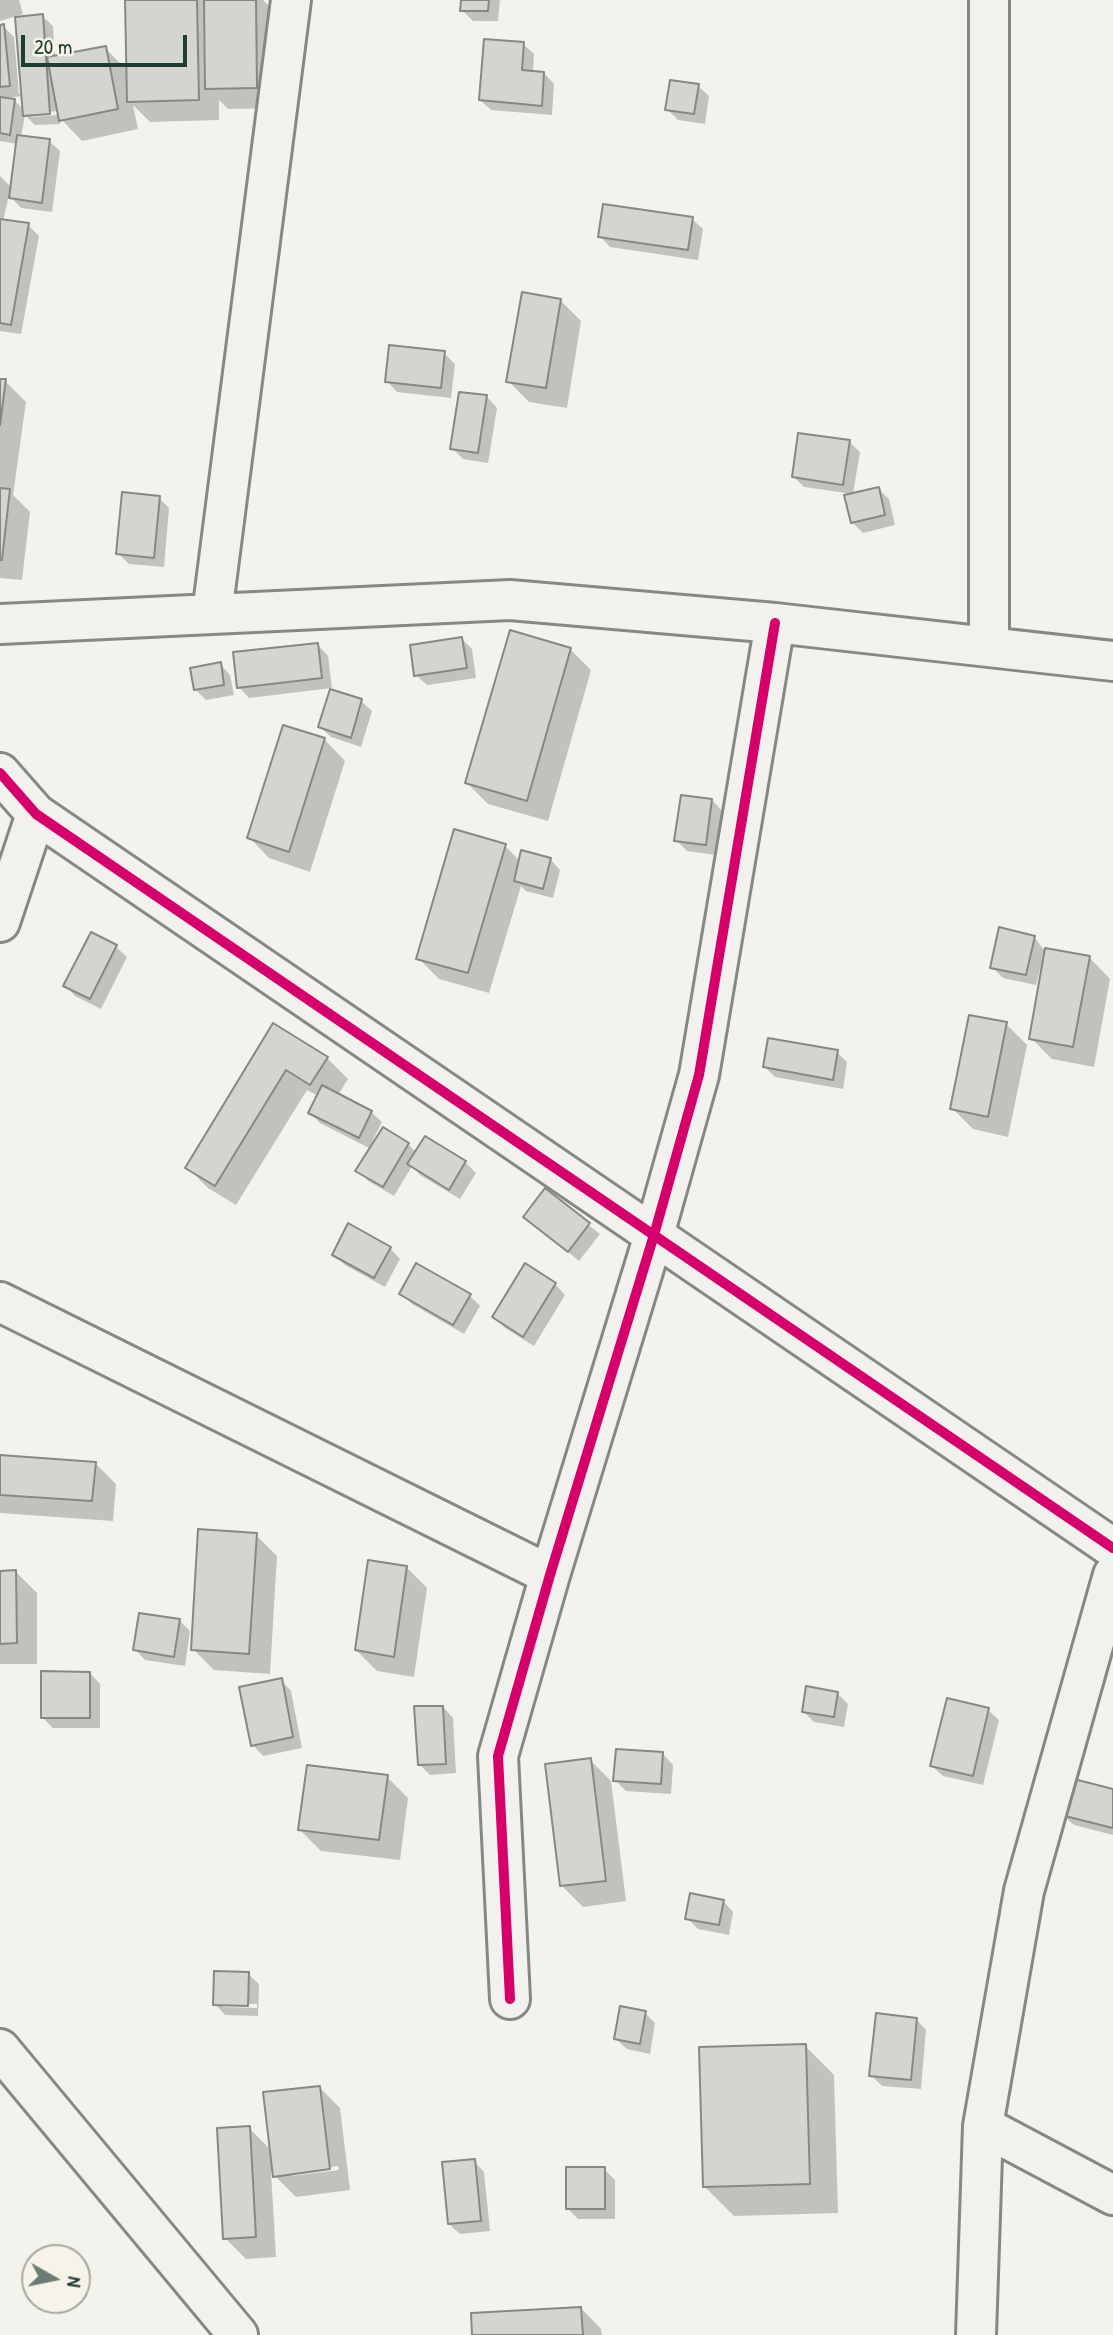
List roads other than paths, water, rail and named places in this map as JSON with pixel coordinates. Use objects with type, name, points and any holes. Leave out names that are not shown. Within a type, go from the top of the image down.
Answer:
[{"type":"street","points":[[212,614],[291,0]]},
{"type":"street","points":[[989,0],[989,647]]},
{"type":"street","points":[[0,624],[510,600],[775,624],[1113,661]]},
{"type":"street","points":[[510,1999],[498,1756],[550,1575],[654,1236],[699,1075],[775,624]]},
{"type":"street","points":[[0,773],[36,814],[1113,1548]]},
{"type":"street","points":[[4,897],[36,814]]},
{"type":"street","points":[[0,1302],[550,1575]]},
{"type":"street","points":[[976,2335],[983,2126],[1024,1891],[1113,1575]]},
{"type":"street","points":[[0,2049],[238,2335]]},
{"type":"street","points":[[983,2126],[1113,2195]]}]
